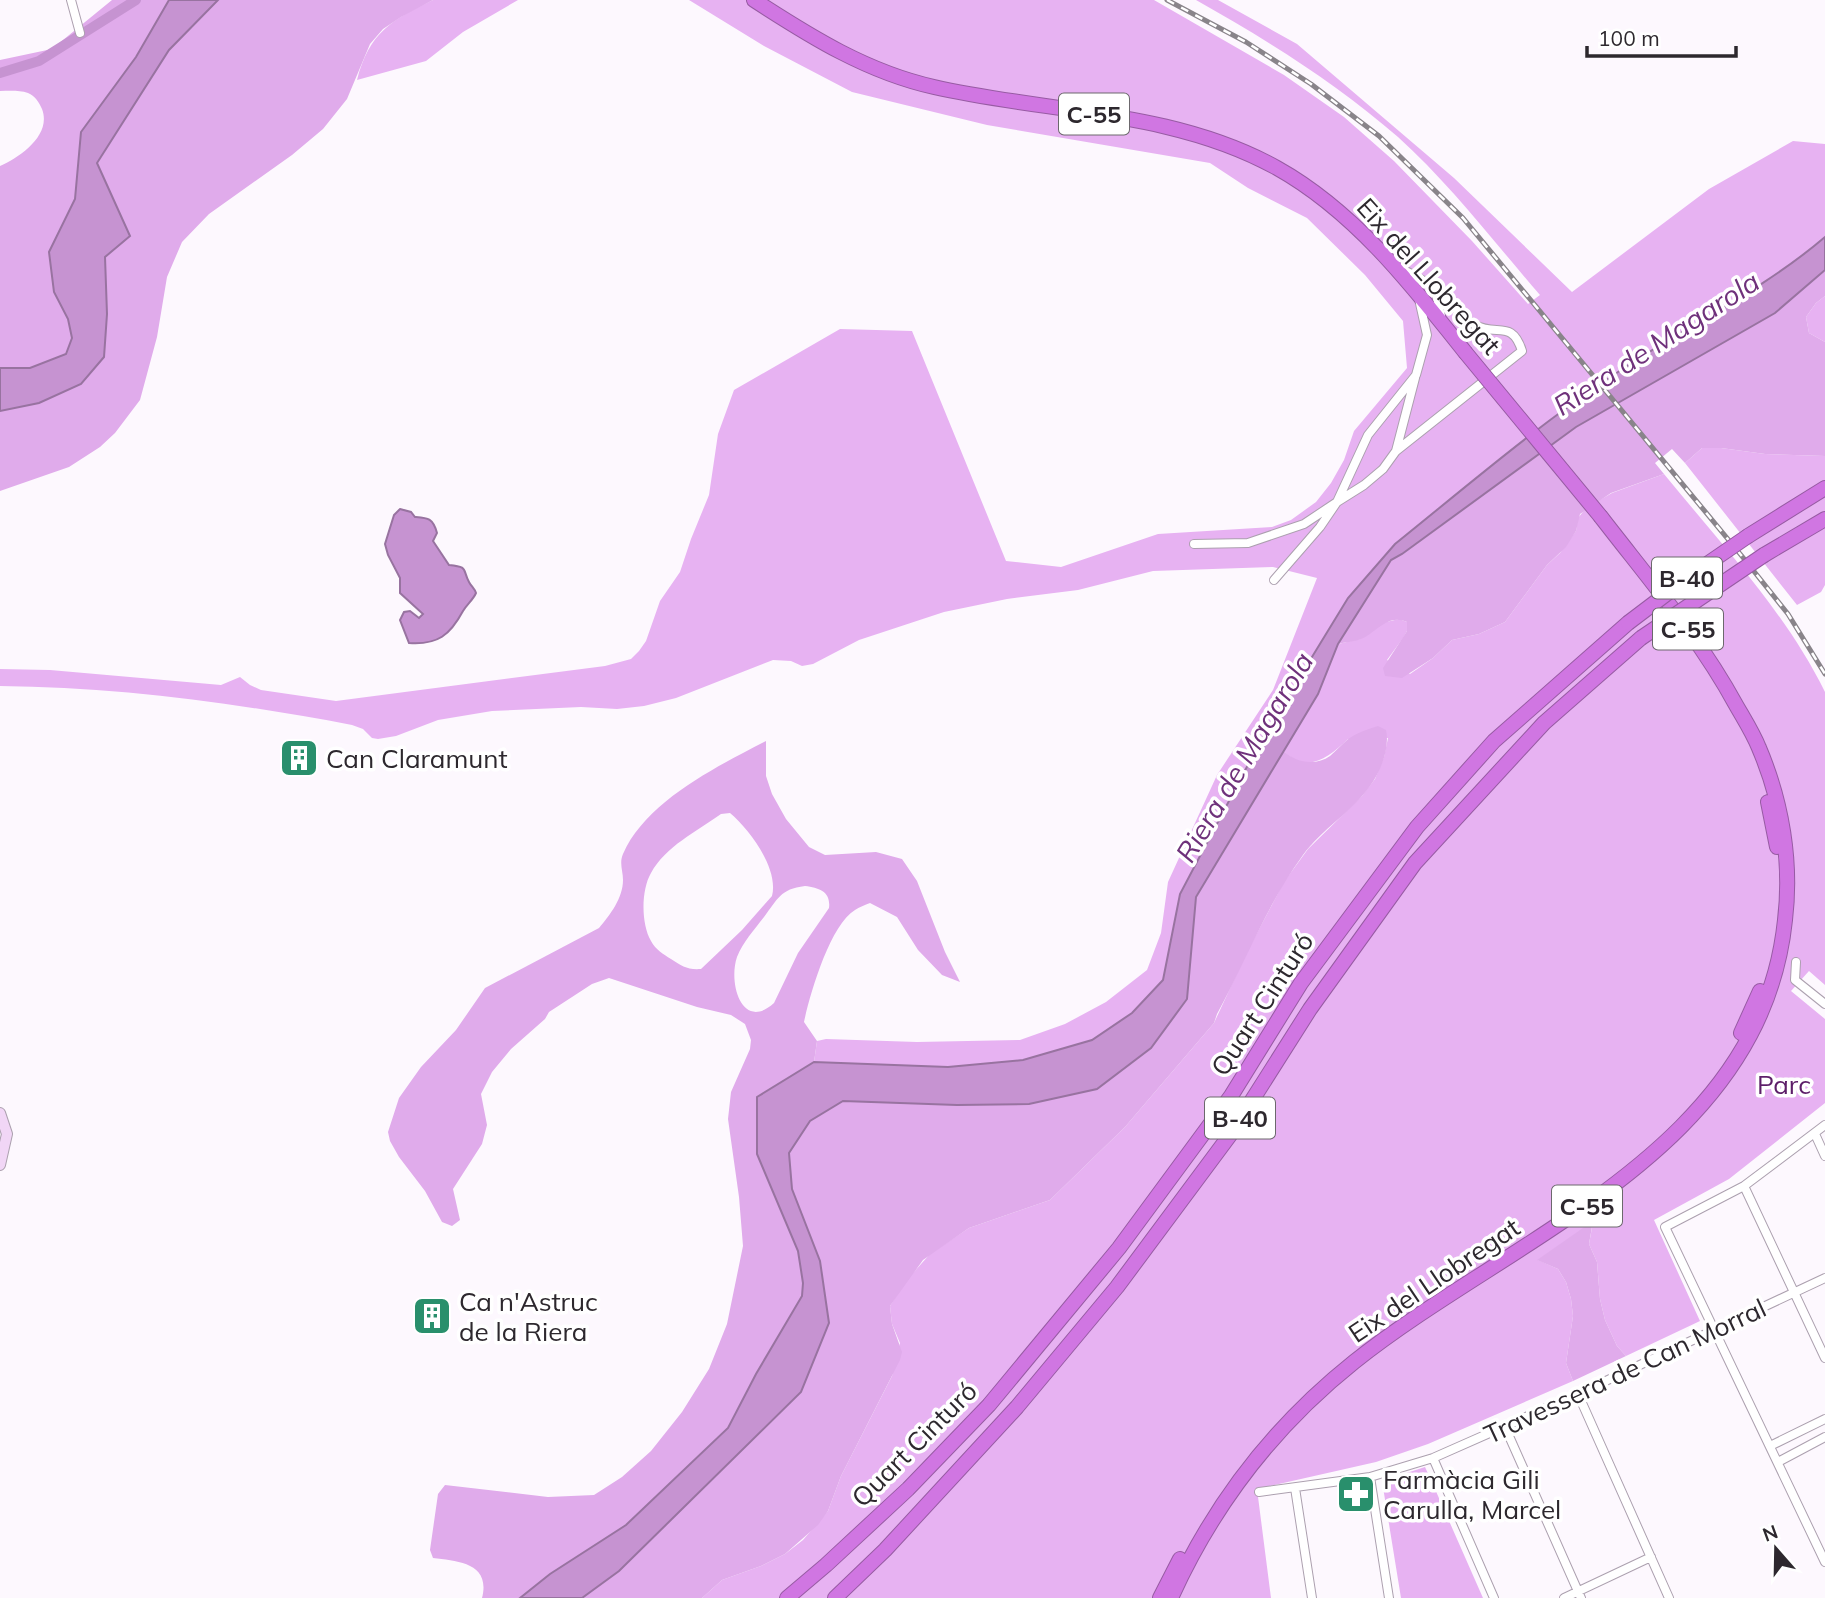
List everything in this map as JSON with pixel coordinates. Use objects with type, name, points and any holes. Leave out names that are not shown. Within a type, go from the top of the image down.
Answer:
[{"type":"highway","name":"Eix del Llobregat","points":[[754,0],[834,50],[880,71],[933,87],[1154,125],[1230,145],[1278,168],[1321,196],[1362,233],[1446,328],[1601,517],[1703,648],[1758,744],[1783,823],[1789,890],[1776,974],[1761,1014],[1726,1074],[1682,1125],[1638,1167],[1553,1230],[1401,1327],[1339,1374],[1291,1418],[1234,1487],[1202,1534],[1171,1598]]},
{"type":"highway","name":"Quart Cinturó","points":[[787,1598],[908,1489],[989,1405],[1127,1237],[1230,1096],[1301,983],[1417,827],[1494,741],[1628,623],[1694,573],[1823,489]]},
{"type":"highway","name":"Quart Cinturó","points":[[835,1598],[885,1550],[1017,1407],[1117,1287],[1230,1135],[1310,1009],[1415,863],[1544,723],[1641,638],[1764,555],[1825,519]]},
{"type":"highway","name":"Eix del Llobregat","points":[[1160,1598],[1203,1517],[1254,1446],[1282,1416],[1359,1348],[1592,1192],[1641,1153],[1684,1112],[1723,1061],[1742,1031],[1761,990],[1777,925],[1778,901],[1779,870],[1769,804],[1737,707]]},
{"type":"main road","points":[[0,1113],[7,1134],[0,1165]]},
{"type":"street","points":[[71,0],[80,33]]},
{"type":"street","points":[[1194,544],[1248,543],[1304,524],[1364,485],[1383,469],[1396,452],[1522,351],[1518,337],[1510,331],[1478,327],[1435,288],[1387,260]]},
{"type":"street","points":[[1427,335],[1446,328],[1435,288]]},
{"type":"street","points":[[1396,452],[1427,335],[1417,294]]},
{"type":"street","points":[[1274,580],[1320,527],[1337,502],[1368,435],[1416,375]]},
{"type":"street","points":[[1796,962],[1795,979],[1825,1004]]},
{"type":"street","points":[[1825,1125],[1744,1186],[1665,1227],[1825,1562]]},
{"type":"street","points":[[1815,1134],[1825,1156]]},
{"type":"street","points":[[1744,1186],[1825,1358]]},
{"type":"street","name":"Travessera de Can Morral","points":[[1259,1492],[1370,1476],[1433,1458],[1578,1394],[1825,1278]]},
{"type":"street","points":[[1578,1394],[1670,1598]]},
{"type":"street","points":[[1770,1446],[1825,1419]]},
{"type":"street","points":[[1505,1427],[1579,1595]]},
{"type":"street","points":[[1778,1462],[1825,1437]]},
{"type":"street","points":[[1433,1458],[1494,1598]]},
{"type":"street","points":[[1370,1476],[1389,1598]]},
{"type":"street","points":[[1295,1488],[1312,1598]]},
{"type":"street","points":[[1564,1598],[1579,1595],[1651,1557]]},
{"type":"green space","points":[[433,0],[518,0],[463,32],[426,61],[357,80],[375,39],[405,14]]},
{"type":"green space","points":[[689,0],[1154,0],[1284,75],[1344,117],[1394,161],[1472,241],[1528,304],[1540,295],[1454,194],[1398,137],[1350,98],[1300,63],[1196,0],[1218,0],[1297,44],[1454,178],[1572,292],[1709,189],[1793,141],[1825,144],[1825,237],[1775,275],[1586,394],[1503,456],[1395,544],[1348,598],[1180,894],[1163,980],[1132,1013],[1092,1040],[1023,1060],[948,1067],[814,1062],[817,1041],[826,1039],[917,1042],[1020,1040],[1065,1024],[1106,1002],[1147,970],[1161,933],[1168,882],[1217,775],[1273,690],[1317,578],[1273,567],[1153,571],[1078,590],[1007,599],[944,612],[859,640],[813,664],[802,666],[791,661],[773,660],[676,698],[644,706],[617,709],[581,707],[492,711],[438,720],[396,736],[378,739],[352,725],[221,703],[88,689],[0,686],[0,669],[50,670],[221,685],[240,677],[261,690],[336,701],[605,666],[631,659],[646,641],[660,601],[680,572],[709,495],[718,434],[734,390],[840,329],[912,331],[1006,561],[1061,567],[1158,534],[1272,527],[1291,520],[1316,502],[1331,483],[1344,460],[1354,431],[1407,368],[1403,321],[1365,275],[1307,218],[1248,188],[1210,163],[987,125],[852,92],[764,46]]},
{"type":"green space","points":[[1825,296],[1825,342],[1809,333],[1806,317]]},
{"type":"green space","points":[[1702,448],[1825,456],[1825,585],[1821,592],[1797,605],[1685,463]]},
{"type":"green space","name":"Parc","points":[[1664,474],[1772,606],[1809,662],[1825,692],[1825,985],[1809,971],[1791,991],[1825,1019],[1825,1103],[1729,1179],[1654,1220],[1700,1321],[1626,1356],[1617,1346],[1605,1320],[1597,1262],[1589,1244],[1593,1222],[1538,1260],[1558,1269],[1566,1282],[1571,1299],[1573,1316],[1566,1363],[1573,1381],[1428,1444],[1376,1462],[1257,1489],[1271,1598],[702,1598],[722,1580],[785,1554],[803,1540],[828,1511],[841,1476],[892,1376],[900,1343],[892,1324],[890,1306],[905,1282],[930,1254],[969,1228],[1050,1200],[1125,1127],[1214,1023],[1284,882],[1308,849],[1362,796],[1375,779],[1384,757],[1388,738],[1348,739],[1325,757],[1309,762],[1301,762],[1284,751],[1318,694],[1338,644],[1360,639],[1382,623],[1399,619],[1407,622],[1407,631],[1387,660],[1410,674],[1452,640],[1479,634],[1505,622],[1576,531],[1578,518],[1586,508],[1612,493]]},
{"type":"green space","points":[[1425,1467],[1483,1598],[1401,1598],[1382,1481]]},
{"type":"shaded area","points":[[112,0],[169,0],[136,57],[81,132],[75,199],[49,252],[54,292],[68,319],[72,338],[66,354],[30,368],[0,368],[0,166],[32,144],[44,119],[40,104],[30,94],[0,91],[0,60],[52,49]]},
{"type":"shaded area","points":[[169,0],[218,0],[169,50],[97,163],[130,236],[105,257],[107,314],[104,357],[81,384],[39,403],[0,411],[0,368],[30,368],[66,354],[72,338],[68,319],[54,292],[49,252],[75,199],[81,132],[136,57]]},
{"type":"shaded area","points":[[218,0],[433,0],[383,29],[370,44],[347,99],[323,129],[292,155],[209,214],[182,242],[167,277],[157,337],[140,400],[115,433],[100,447],[69,467],[0,491],[0,411],[39,403],[107,314],[105,257],[130,236],[97,163],[169,50]]},
{"type":"shaded area","points":[[1825,237],[1825,270],[1775,313],[1576,427],[1391,560],[1338,644],[1318,694],[1196,897],[1187,999],[1151,1048],[1097,1089],[1029,1104],[957,1105],[843,1101],[810,1121],[789,1153],[792,1189],[820,1261],[829,1323],[801,1392],[619,1571],[582,1598],[520,1598],[550,1574],[626,1525],[728,1428],[802,1296],[803,1283],[798,1251],[757,1154],[757,1097],[814,1062],[948,1067],[1023,1060],[1092,1040],[1132,1013],[1163,980],[1180,894],[1260,742],[1348,598],[1395,544],[1503,456],[1586,394],[1775,275]]},
{"type":"shaded area","points":[[1825,270],[1825,296],[1806,317],[1809,333],[1825,342],[1825,456],[1702,448],[1685,463],[1672,449],[1655,463],[1664,474],[1611,493],[1580,514],[1576,531],[1566,547],[1547,565],[1505,622],[1479,634],[1452,640],[1433,658],[1402,678],[1385,676],[1383,668],[1407,631],[1407,622],[1394,620],[1361,639],[1338,644],[1391,560],[1576,427],[1775,313]]},
{"type":"shaded area","points":[[400,509],[432,522],[437,533],[433,541],[449,565],[464,569],[476,593],[448,632],[428,642],[409,643],[400,620],[404,612],[410,611],[419,618],[423,614],[400,593],[400,578],[385,544],[394,515]]},
{"type":"shaded area","points":[[1378,726],[1386,730],[1387,737],[1386,752],[1378,773],[1363,795],[1319,837],[1290,874],[1214,1023],[1125,1127],[1050,1200],[969,1228],[923,1260],[890,1306],[892,1324],[902,1352],[900,1360],[841,1476],[828,1511],[818,1525],[785,1554],[722,1580],[702,1598],[582,1598],[619,1571],[801,1392],[820,1261],[792,1189],[789,1153],[810,1121],[843,1101],[957,1105],[1029,1104],[1097,1089],[1151,1048],[1187,999],[1196,897],[1284,751],[1300,760],[1319,761],[1330,756],[1354,735]]},
{"type":"shaded area","points":[[766,741],[766,776],[772,794],[786,819],[809,847],[825,855],[876,852],[902,859],[917,881],[960,982],[942,975],[918,950],[897,917],[870,903],[846,918],[822,961],[804,1022],[817,1041],[814,1062],[757,1097],[757,1154],[798,1251],[803,1283],[802,1296],[728,1428],[626,1525],[550,1574],[520,1598],[482,1598],[484,1586],[477,1571],[462,1563],[433,1558],[430,1550],[438,1494],[445,1485],[548,1497],[594,1495],[622,1477],[651,1451],[682,1412],[709,1369],[727,1324],[743,1246],[728,1119],[731,1092],[750,1049],[751,1040],[745,1024],[731,1015],[697,1007],[609,978],[592,984],[549,1012],[492,1072],[481,1094],[487,1125],[482,1144],[453,1189],[460,1220],[452,1226],[442,1222],[425,1191],[390,1141],[388,1132],[399,1098],[421,1067],[456,1030],[485,988],[599,928],[621,893],[623,854],[648,818],[685,787]],"holes":[[[730,813],[746,829],[767,862],[773,885],[772,896],[742,930],[701,969],[688,968],[662,953],[651,941],[645,926],[645,888],[657,863],[673,847],[721,814]],[[805,886],[823,892],[828,898],[829,908],[798,953],[774,1003],[763,1010],[753,1012],[740,1001],[736,991],[734,979],[737,957],[749,936],[780,896]]]},
{"type":"shaded area","points":[[1593,1221],[1589,1244],[1597,1262],[1605,1320],[1617,1346],[1626,1356],[1573,1381],[1566,1363],[1573,1316],[1566,1282],[1558,1269],[1537,1260]]},
{"type":"waterway","points":[[0,73],[39,61],[136,0]]},
{"type":"railway","points":[[1167,0],[1246,42],[1311,84],[1379,136],[1463,218],[1788,614],[1825,674]]},
{"type":"place","name":"Can Claramunt","points":[[299,758]]},
{"type":"place","name":"Ca n'Astruc de la Riera","points":[[432,1316]]},
{"type":"place","name":"Farmàcia Gili Carulla, Marcel","points":[[1356,1494]]},
{"type":"water label","name":"Riera de Magarola","points":[[1656,343]]},
{"type":"water label","name":"Riera de Magarola","points":[[1244,757]]}]
